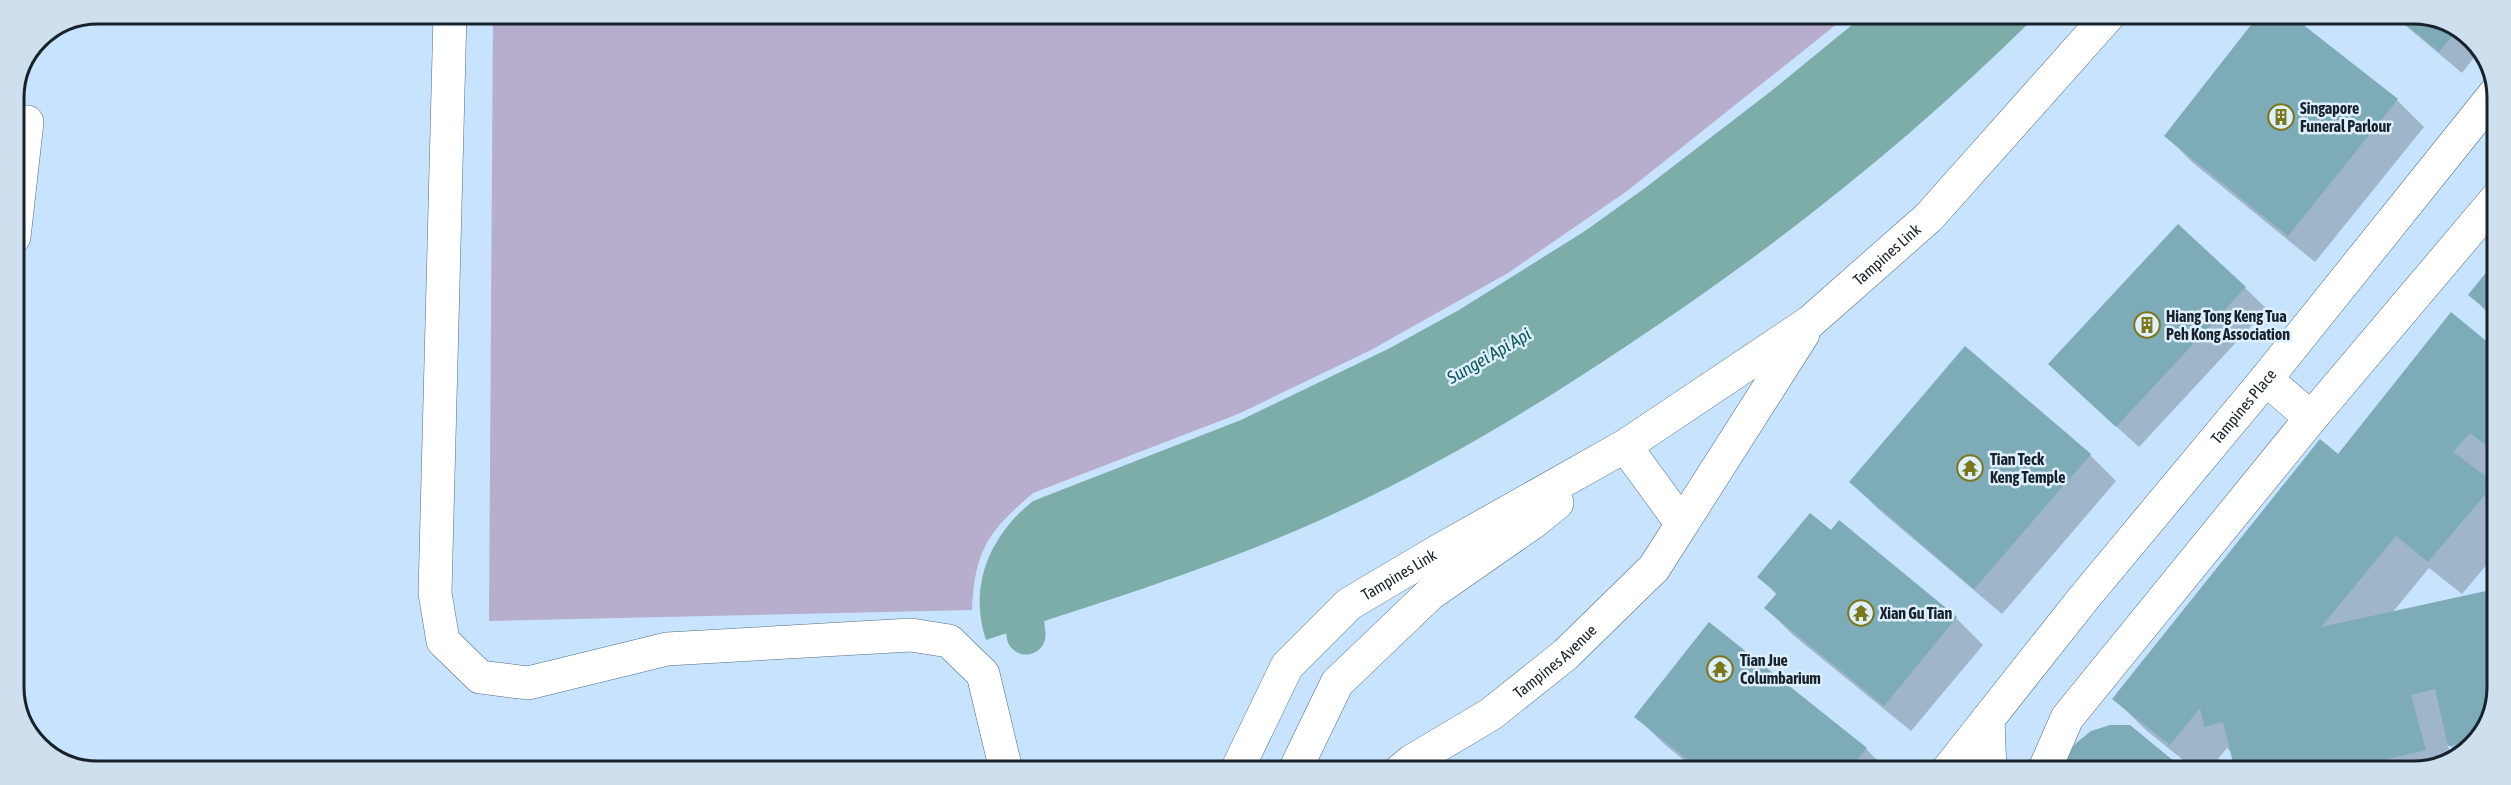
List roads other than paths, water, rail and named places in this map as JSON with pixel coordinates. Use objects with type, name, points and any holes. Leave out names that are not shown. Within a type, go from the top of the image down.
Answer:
[{"type":"street","points":[[450,24],[435,592],[444,641],[480,677],[528,682],[667,649],[911,635],[949,641],[982,674],[1004,761]]},
{"type":"street","name":"Tampines Link","points":[[1241,761],[1287,666],[1349,604],[1625,446],[1810,322],[1929,217],[2101,24]]},
{"type":"street","name":"Tampines Place","points":[[1955,761],[2083,599],[2266,379],[2487,103]]},
{"type":"street","points":[[24,149],[27,122]]},
{"type":"street","points":[[2048,761],[2067,718],[2311,418],[2487,210]]},
{"type":"street","name":"Tampines Avenue","points":[[1411,761],[1491,714],[1565,655],[1654,568],[1810,322]]},
{"type":"street","points":[[2266,379],[2311,418]]},
{"type":"street","points":[[1625,446],[1682,524]]},
{"type":"street","name":"Tampines Link","points":[[1299,761],[1337,683],[1430,594],[1532,523],[1625,446]]},
{"type":"street","points":[[1988,719],[1990,761]]},
{"type":"water","points":[[1853,24],[2028,24],[1892,148],[1790,230],[1685,306],[1592,369],[1512,419],[1387,488],[1302,528],[1185,574],[986,640],[981,620],[980,600],[987,563],[1005,529],[1033,501],[1241,420],[1390,348],[1459,310],[1585,231],[1770,92]]},
{"type":"waterway","name":"Sungei Api Api","points":[[1026,635],[1023,604],[1029,575]]},
{"type":"place","name":"Singapore Funeral Parlour","points":[[2281,117]]},
{"type":"place","name":"Hiang Tong Keng Tua Peh Kong Association","points":[[2147,325]]},
{"type":"place","name":"Tian Teck Keng Temple","points":[[1970,468]]},
{"type":"place","name":"Xian Gu Tian","points":[[1861,613]]},
{"type":"place","name":"Tian Jue Columbarium","points":[[1720,669]]}]
